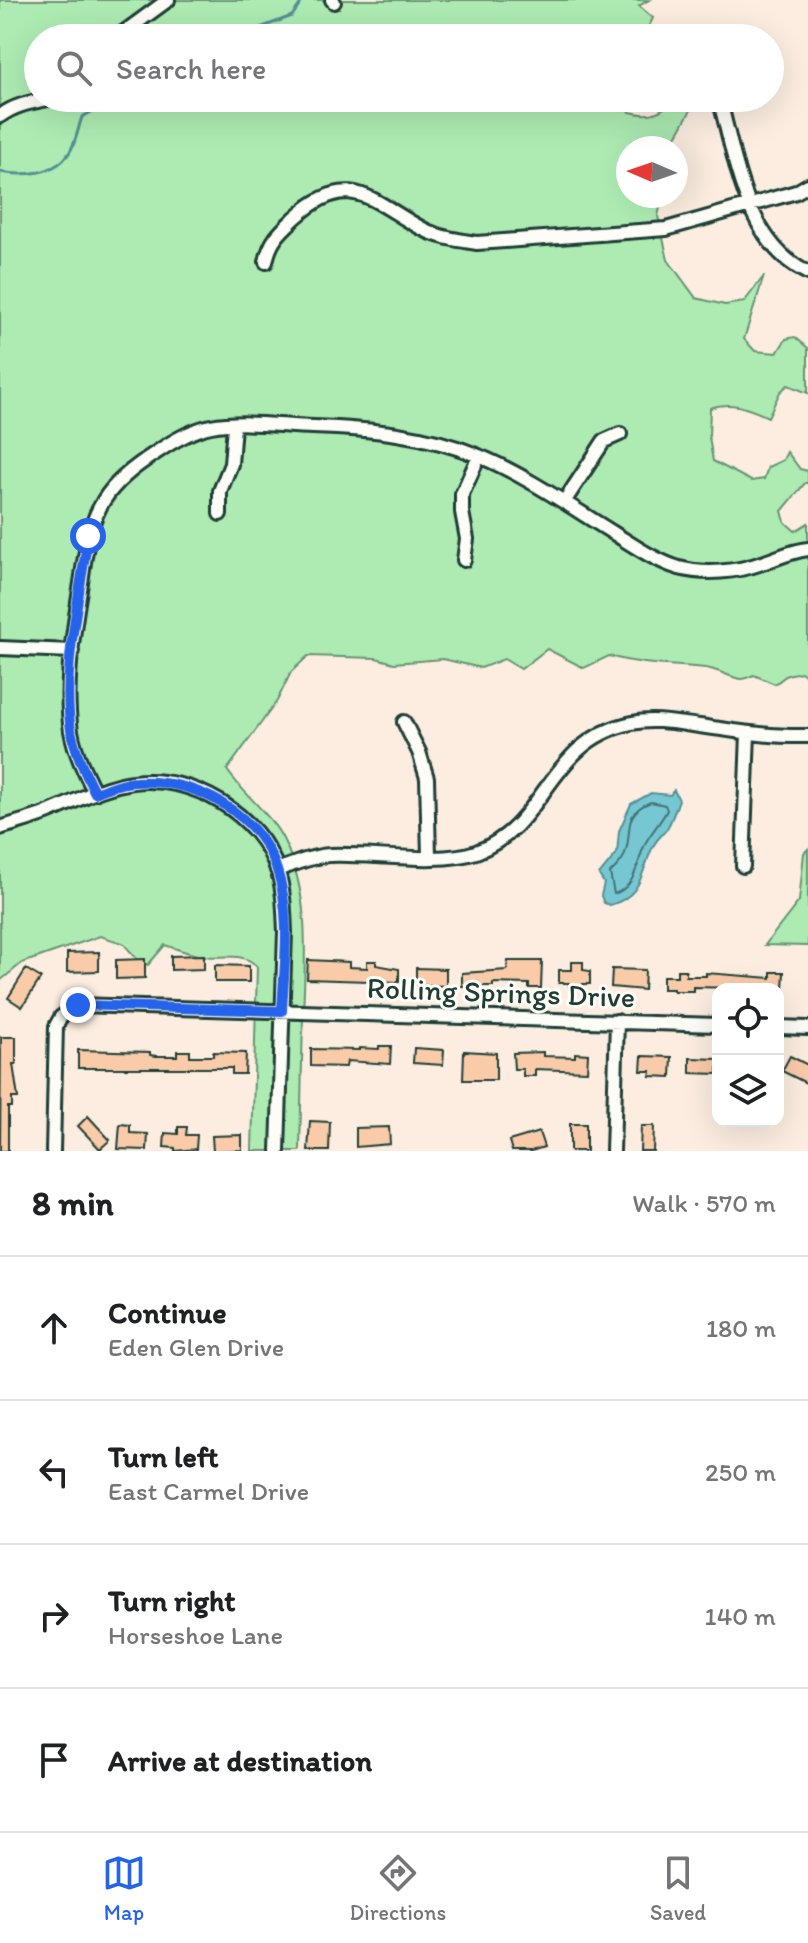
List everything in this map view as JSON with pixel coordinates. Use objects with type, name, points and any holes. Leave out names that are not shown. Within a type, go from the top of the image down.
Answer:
[{"type":"street","points":[[135,24],[168,0]]},
{"type":"street","points":[[0,116],[24,104]]},
{"type":"street","points":[[723,112],[760,231],[779,255],[808,273]]},
{"type":"street","points":[[266,262],[274,237],[318,200],[340,192],[358,193],[373,199],[425,230],[451,239],[477,243],[666,229],[796,192],[808,185]]},
{"type":"street","points":[[220,514],[220,491],[231,464],[234,425]]},
{"type":"street","points":[[95,793],[79,761],[69,703],[72,651],[88,536],[98,507],[113,484],[177,438],[208,426],[369,429],[408,435],[479,456],[511,471],[654,558],[682,569],[717,571],[746,568],[793,550],[808,549]]},
{"type":"street","points":[[564,502],[604,441],[620,434]]},
{"type":"street","points":[[464,560],[467,533],[461,501],[464,485],[479,456]]},
{"type":"street","points":[[0,648],[72,651]]},
{"type":"street","points":[[404,722],[419,752],[427,778],[429,856]]},
{"type":"street","points":[[277,870],[328,855],[465,855],[489,846],[523,820],[569,757],[585,742],[607,730],[634,722],[808,736]]},
{"type":"street","points":[[743,866],[748,733]]},
{"type":"street","points":[[0,828],[134,782],[171,783],[205,793],[228,807],[249,826],[268,851],[277,870],[283,899],[285,932],[278,1151]]},
{"type":"street","name":"Rolling Springs Drive","points":[[53,1151],[56,1026],[70,1008],[78,1005],[712,1025]]},
{"type":"street","points":[[613,1151],[617,1021]]},
{"type":"street","points":[[784,1027],[808,1028]]},
{"type":"green space","points":[[0,0],[649,0],[639,6],[653,18],[650,24],[24,24],[24,112],[690,112],[676,136],[616,136],[616,208],[660,208],[658,216],[668,260],[696,298],[725,305],[744,302],[764,276],[744,339],[755,351],[777,353],[786,339],[795,337],[808,348],[808,393],[788,385],[780,392],[768,417],[733,405],[710,408],[709,437],[713,461],[751,481],[764,479],[768,467],[783,460],[787,452],[800,469],[808,471],[808,483],[782,511],[785,522],[795,531],[808,523],[808,677],[801,672],[787,675],[775,684],[754,675],[738,679],[710,669],[609,656],[584,668],[547,649],[521,669],[504,659],[481,668],[443,659],[394,663],[376,658],[308,656],[291,672],[277,701],[227,770],[279,831],[299,883],[305,949],[300,1151],[252,1151],[257,967],[252,962],[239,957],[198,955],[165,945],[148,965],[137,959],[123,943],[100,936],[22,963],[0,981]]},
{"type":"green space","points":[[808,849],[808,946],[765,945],[799,901],[804,853]]},
{"type":"water","points":[[674,790],[679,800],[666,830],[654,845],[636,888],[621,901],[610,905],[604,903],[601,896],[604,883],[599,875],[617,853],[619,831],[631,804],[651,793],[670,795]]},
{"type":"building","points":[[99,952],[99,971],[67,972],[67,953]]},
{"type":"building","points":[[204,955],[204,969],[171,970],[171,956]]},
{"type":"building","points":[[145,959],[145,978],[116,979],[116,960]]},
{"type":"building","points":[[308,960],[349,962],[349,967],[367,968],[367,961],[376,961],[376,965],[399,969],[399,982],[307,979]]},
{"type":"building","points":[[508,961],[542,961],[541,988],[529,988],[529,984],[493,983],[493,986],[462,986],[462,973],[507,970]]},
{"type":"building","points":[[572,962],[583,962],[583,970],[590,971],[590,984],[569,987],[569,983],[559,983],[559,970],[572,970]]},
{"type":"building","points":[[215,965],[249,966],[249,982],[215,982]]},
{"type":"building","points":[[416,968],[446,969],[446,986],[416,985]]},
{"type":"building","points":[[26,969],[41,978],[22,1007],[8,998]]},
{"type":"building","points":[[612,969],[645,970],[644,990],[611,987]]},
{"type":"building","points":[[677,970],[686,970],[686,976],[706,976],[706,973],[771,978],[771,972],[784,972],[783,983],[712,983],[712,987],[693,987],[693,991],[663,989],[663,976],[677,976]]},
{"type":"building","points":[[1,1037],[16,1037],[16,1064],[13,1064],[18,1098],[12,1098],[12,1107],[8,1107],[8,1151],[0,1151]]},
{"type":"building","points":[[379,1046],[391,1046],[390,1064],[347,1061],[346,1067],[311,1066],[311,1049],[359,1050],[379,1049]]},
{"type":"building","points":[[414,1048],[444,1050],[443,1065],[413,1063]]},
{"type":"building","points":[[78,1050],[150,1052],[150,1055],[156,1056],[177,1056],[177,1051],[190,1051],[190,1056],[213,1056],[213,1052],[246,1053],[245,1074],[232,1074],[232,1068],[78,1068]]},
{"type":"building","points":[[464,1051],[496,1053],[496,1080],[463,1080]]},
{"type":"building","points":[[543,1052],[543,1056],[575,1057],[575,1053],[588,1054],[587,1071],[535,1069],[535,1076],[523,1076],[523,1069],[514,1069],[513,1053]]},
{"type":"building","points":[[642,1056],[672,1057],[671,1077],[650,1076],[651,1071],[641,1071]]},
{"type":"building","points":[[790,1056],[808,1065],[808,1084],[784,1072]]},
{"type":"building","points":[[690,1058],[712,1059],[712,1074],[690,1073]]},
{"type":"building","points":[[88,1116],[110,1140],[100,1149],[78,1126]]},
{"type":"building","points":[[310,1121],[330,1122],[329,1151],[308,1151]]},
{"type":"building","points":[[120,1124],[130,1125],[130,1133],[148,1134],[147,1150],[118,1149]]},
{"type":"building","points":[[570,1124],[586,1124],[586,1151],[570,1151]]},
{"type":"building","points":[[641,1126],[654,1126],[653,1151],[640,1151]]},
{"type":"building","points":[[178,1127],[187,1127],[186,1135],[197,1135],[196,1149],[175,1151],[175,1148],[164,1147],[165,1133],[178,1134]]},
{"type":"building","points":[[389,1127],[390,1144],[356,1147],[356,1128]]},
{"type":"building","points":[[539,1132],[544,1147],[512,1151],[509,1141]]},
{"type":"building","points":[[242,1135],[242,1150],[213,1151],[212,1136]]},
{"type":"waterway","points":[[271,24],[292,16],[303,0]]},
{"type":"waterway","points":[[0,172],[28,174],[56,166],[71,149],[82,117],[91,112]]},
{"type":"route","points":[[78,1005],[282,1011],[285,932],[277,870],[268,851],[249,826],[228,807],[205,793],[171,783],[134,782],[95,793],[79,761],[69,703],[72,651],[88,536]]}]
